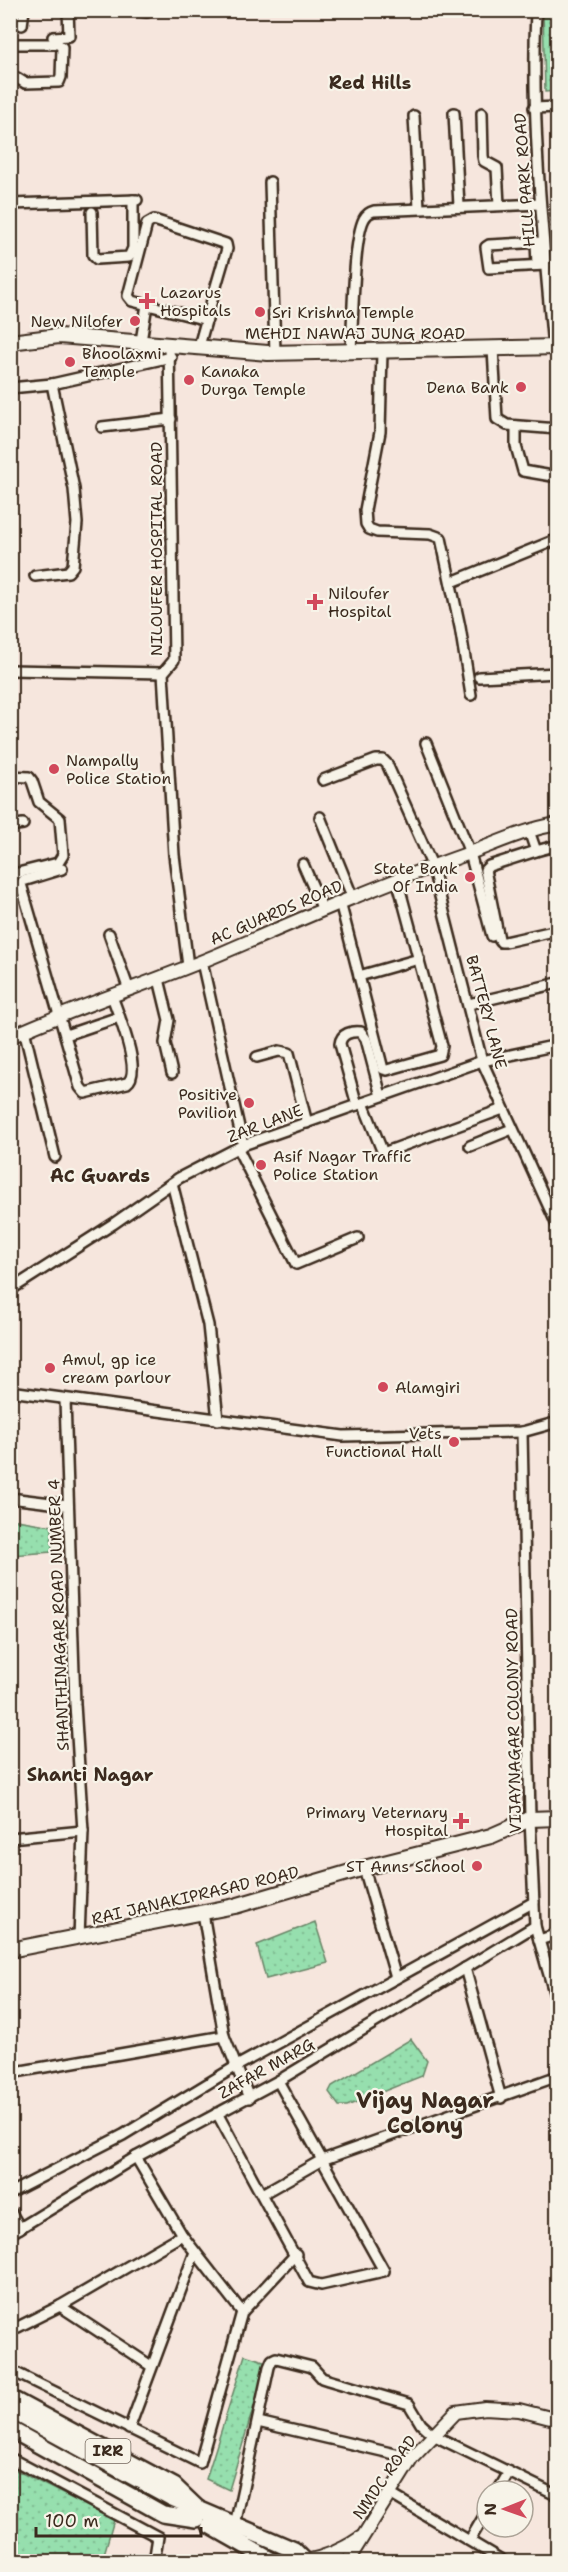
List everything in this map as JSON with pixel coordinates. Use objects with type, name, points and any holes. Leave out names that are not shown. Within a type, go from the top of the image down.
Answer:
[{"type":"main road","name":"MEHDI NAWAJ JUNG ROAD","points":[[10,342],[59,336],[141,341],[170,350],[199,346],[275,353],[555,347]]},
{"type":"main road","name":"RAI JANAKIPRASAD ROAD","points":[[10,1950],[203,1913],[307,1886],[364,1868],[491,1836],[530,1819],[558,1818]]},
{"type":"main road","name":"IRR","points":[[10,2398],[174,2486],[198,2515]]},
{"type":"main road","points":[[10,2410],[169,2501]]},
{"type":"main road","points":[[10,2422],[198,2515],[274,2562]]},
{"type":"main road","name":"IRR","points":[[10,2429],[163,2514],[198,2515]]},
{"type":"main road","points":[[198,2515],[235,2525],[294,2550],[306,2561]]},
{"type":"street","points":[[22,25],[24,10]]},
{"type":"street","points":[[53,37],[69,36],[68,10]]},
{"type":"street","points":[[134,10],[147,12],[151,10]]},
{"type":"street","name":"HILL PARK ROAD","points":[[536,10],[534,108],[540,242],[555,347]]},
{"type":"street","points":[[10,44],[58,44],[62,47],[59,82],[25,83],[17,78],[10,78]]},
{"type":"street","points":[[534,108],[558,107]]},
{"type":"street","points":[[454,113],[459,206]]},
{"type":"street","points":[[482,114],[483,156],[484,161],[497,168],[500,205]]},
{"type":"street","points":[[414,116],[419,208]]},
{"type":"street","points":[[270,182],[275,353]]},
{"type":"street","points":[[10,204],[108,205],[135,200],[133,248],[129,257],[97,259],[93,255],[92,212]]},
{"type":"street","points":[[351,350],[358,245],[364,219],[374,210],[540,204]]},
{"type":"street","points":[[199,346],[207,320],[227,249],[226,244],[223,241],[154,220],[147,224],[128,292],[132,301],[207,320]]},
{"type":"street","points":[[540,242],[489,245],[486,247],[487,264],[489,268],[542,265]]},
{"type":"street","points":[[141,341],[147,305]]},
{"type":"street","points":[[493,349],[497,419],[502,423],[516,426],[558,429]]},
{"type":"street","points":[[10,388],[52,384],[170,350]]},
{"type":"street","name":"NILOUFER HOSPITAL ROAD","points":[[170,350],[174,660],[163,673],[174,855],[188,966]]},
{"type":"street","points":[[382,351],[380,432],[365,518],[372,531],[440,536],[452,582],[471,695]]},
{"type":"street","points":[[35,576],[68,572],[73,566],[77,523],[74,489],[52,384]]},
{"type":"street","points":[[102,427],[171,418]]},
{"type":"street","points":[[516,426],[516,446],[523,471],[558,477]]},
{"type":"street","points":[[452,582],[558,539]]},
{"type":"street","points":[[10,670],[163,673]]},
{"type":"street","points":[[479,677],[558,673]]},
{"type":"street","points":[[426,743],[470,853],[492,936]]},
{"type":"street","name":"BATTERY LANE","points":[[323,780],[376,760],[383,760],[387,764],[432,865],[482,1062],[558,1227]]},
{"type":"street","points":[[10,776],[29,777],[39,802],[60,819],[63,855],[58,863],[10,875]]},
{"type":"street","points":[[320,817],[352,897]]},
{"type":"street","points":[[10,826],[23,824]]},
{"type":"street","name":"AC GUARDS ROAD","points":[[10,1037],[61,1014],[202,962],[432,865],[529,831],[558,824]]},
{"type":"street","points":[[529,831],[536,851]]},
{"type":"street","points":[[558,845],[489,866],[485,870],[501,942],[558,930]]},
{"type":"street","points":[[303,864],[323,910]]},
{"type":"street","points":[[62,869],[23,881],[21,884],[61,1014],[80,1088],[85,1093],[127,1083],[132,1080],[134,1074],[132,1058],[112,996]]},
{"type":"street","points":[[340,902],[380,1065],[387,1070],[440,1055],[443,1051],[397,879]]},
{"type":"street","points":[[109,934],[129,990]]},
{"type":"street","points":[[359,975],[419,959]]},
{"type":"street","points":[[202,962],[240,1147],[296,1264],[358,1238]]},
{"type":"street","points":[[159,979],[169,1020],[165,1043],[172,1073]]},
{"type":"street","points":[[469,1004],[558,983]]},
{"type":"street","points":[[66,1035],[119,1017]]},
{"type":"street","points":[[24,1030],[55,1157]]},
{"type":"street","points":[[381,1096],[366,1040],[361,1032],[354,1031],[345,1034],[340,1039],[340,1044],[360,1104],[383,1153],[503,1109]]},
{"type":"street","name":"ZAR LANE","points":[[10,1290],[172,1183],[240,1147],[482,1062],[558,1045]]},
{"type":"street","points":[[257,1057],[279,1051],[289,1053],[307,1123]]},
{"type":"street","points":[[470,1146],[513,1129]]},
{"type":"street","points":[[172,1183],[208,1325],[218,1420]]},
{"type":"street","points":[[10,1391],[343,1436],[522,1432],[558,1422]]},
{"type":"street","name":"SHANTHINAGAR ROAD NUMBER 4","points":[[65,1399],[67,1505],[83,1831],[79,1938]]},
{"type":"street","name":"VIJAYNAGAR COLONY ROAD","points":[[522,1432],[530,1819],[535,1926],[553,1969],[558,2006]]},
{"type":"street","points":[[10,1498],[67,1505]]},
{"type":"street","points":[[10,1838],[83,1831]]},
{"type":"street","points":[[364,1868],[396,1978]]},
{"type":"street","points":[[10,2193],[123,2135],[235,2067],[534,1902]]},
{"type":"street","points":[[203,1913],[225,2036],[235,2067],[249,2098]]},
{"type":"street","name":"ZAFAR MARG","points":[[10,2234],[136,2157],[278,2081],[535,1926]]},
{"type":"street","points":[[539,1940],[558,1934]]},
{"type":"street","points":[[465,1968],[501,2098]]},
{"type":"street","points":[[10,2073],[225,2036]]},
{"type":"street","points":[[262,2194],[322,2160],[558,2076]]},
{"type":"street","points":[[217,2113],[296,2254],[309,2282],[321,2285],[384,2271],[278,2081]]},
{"type":"street","points":[[136,2157],[182,2235],[242,2312]]},
{"type":"street","points":[[10,2211],[20,2228]]},
{"type":"street","points":[[10,2331],[60,2306],[182,2235]]},
{"type":"street","points":[[129,2429],[195,2252]]},
{"type":"street","points":[[10,2370],[200,2463],[242,2312],[296,2254]]},
{"type":"street","points":[[60,2306],[151,2366]]},
{"type":"street","points":[[235,2525],[269,2367],[272,2360],[276,2358],[312,2367],[328,2380],[409,2404],[421,2424],[434,2435],[558,2496]]},
{"type":"street","name":"NMDC ROAD","points":[[348,2562],[412,2458],[456,2412],[485,2408],[519,2410],[558,2420]]},
{"type":"street","points":[[258,2422],[412,2458]]},
{"type":"street","points":[[10,2458],[158,2537],[154,2562]]},
{"type":"street","points":[[505,2479],[509,2472]]},
{"type":"street","points":[[390,2494],[505,2562]]},
{"type":"street","points":[[470,2540],[475,2531]]},
{"type":"street","points":[[306,2561],[341,2551],[363,2535]]},
{"type":"green space","points":[[543,11],[557,11],[557,91],[545,92]]},
{"type":"green space","points":[[11,1519],[52,1526],[52,1552],[11,1555]]},
{"type":"green space","points":[[315,1922],[328,1963],[266,1979],[257,1945]]},
{"type":"green space","points":[[411,2039],[427,2061],[422,2076],[347,2106],[339,2106],[329,2092],[332,2086]]},
{"type":"green space","points":[[245,2355],[267,2362],[229,2490],[206,2479]]},
{"type":"green space","points":[[10,2467],[114,2520],[102,2561],[11,2561]]},
{"type":"place","name":"Lazarus Hospitals","points":[[147,301]]},
{"type":"place","name":"Sri Krishna Temple","points":[[260,312]]},
{"type":"place","name":"New Nilofer","points":[[135,321]]},
{"type":"place","name":"Bhoolaxmi Temple","points":[[70,362]]},
{"type":"place","name":"Kanaka Durga Temple","points":[[189,380]]},
{"type":"place","name":"Dena Bank","points":[[521,387]]},
{"type":"place","name":"Niloufer Hospital","points":[[315,602]]},
{"type":"place","name":"Nampally Police Station","points":[[54,769]]},
{"type":"place","name":"State Bank Of India","points":[[470,877]]},
{"type":"place","name":"Positive Pavilion","points":[[249,1103]]},
{"type":"place","name":"Asif Nagar Traffic Police Station","points":[[261,1165]]},
{"type":"place","name":"Amul, gp ice cream parlour","points":[[50,1368]]},
{"type":"place","name":"Alamgiri","points":[[383,1387]]},
{"type":"place","name":"Vets Functional Hall","points":[[454,1442]]},
{"type":"place","name":"Primary Veternary Hospital","points":[[461,1821]]},
{"type":"place","name":"ST Anns School","points":[[477,1866]]},
{"type":"district","name":"Red Hills","points":[[370,83]]},
{"type":"district","name":"AC Guards","points":[[100,1176]]},
{"type":"district","name":"Shanti Nagar","points":[[90,1775]]},
{"type":"district","name":"Vijay Nagar Colony","points":[[425,2112]]}]
